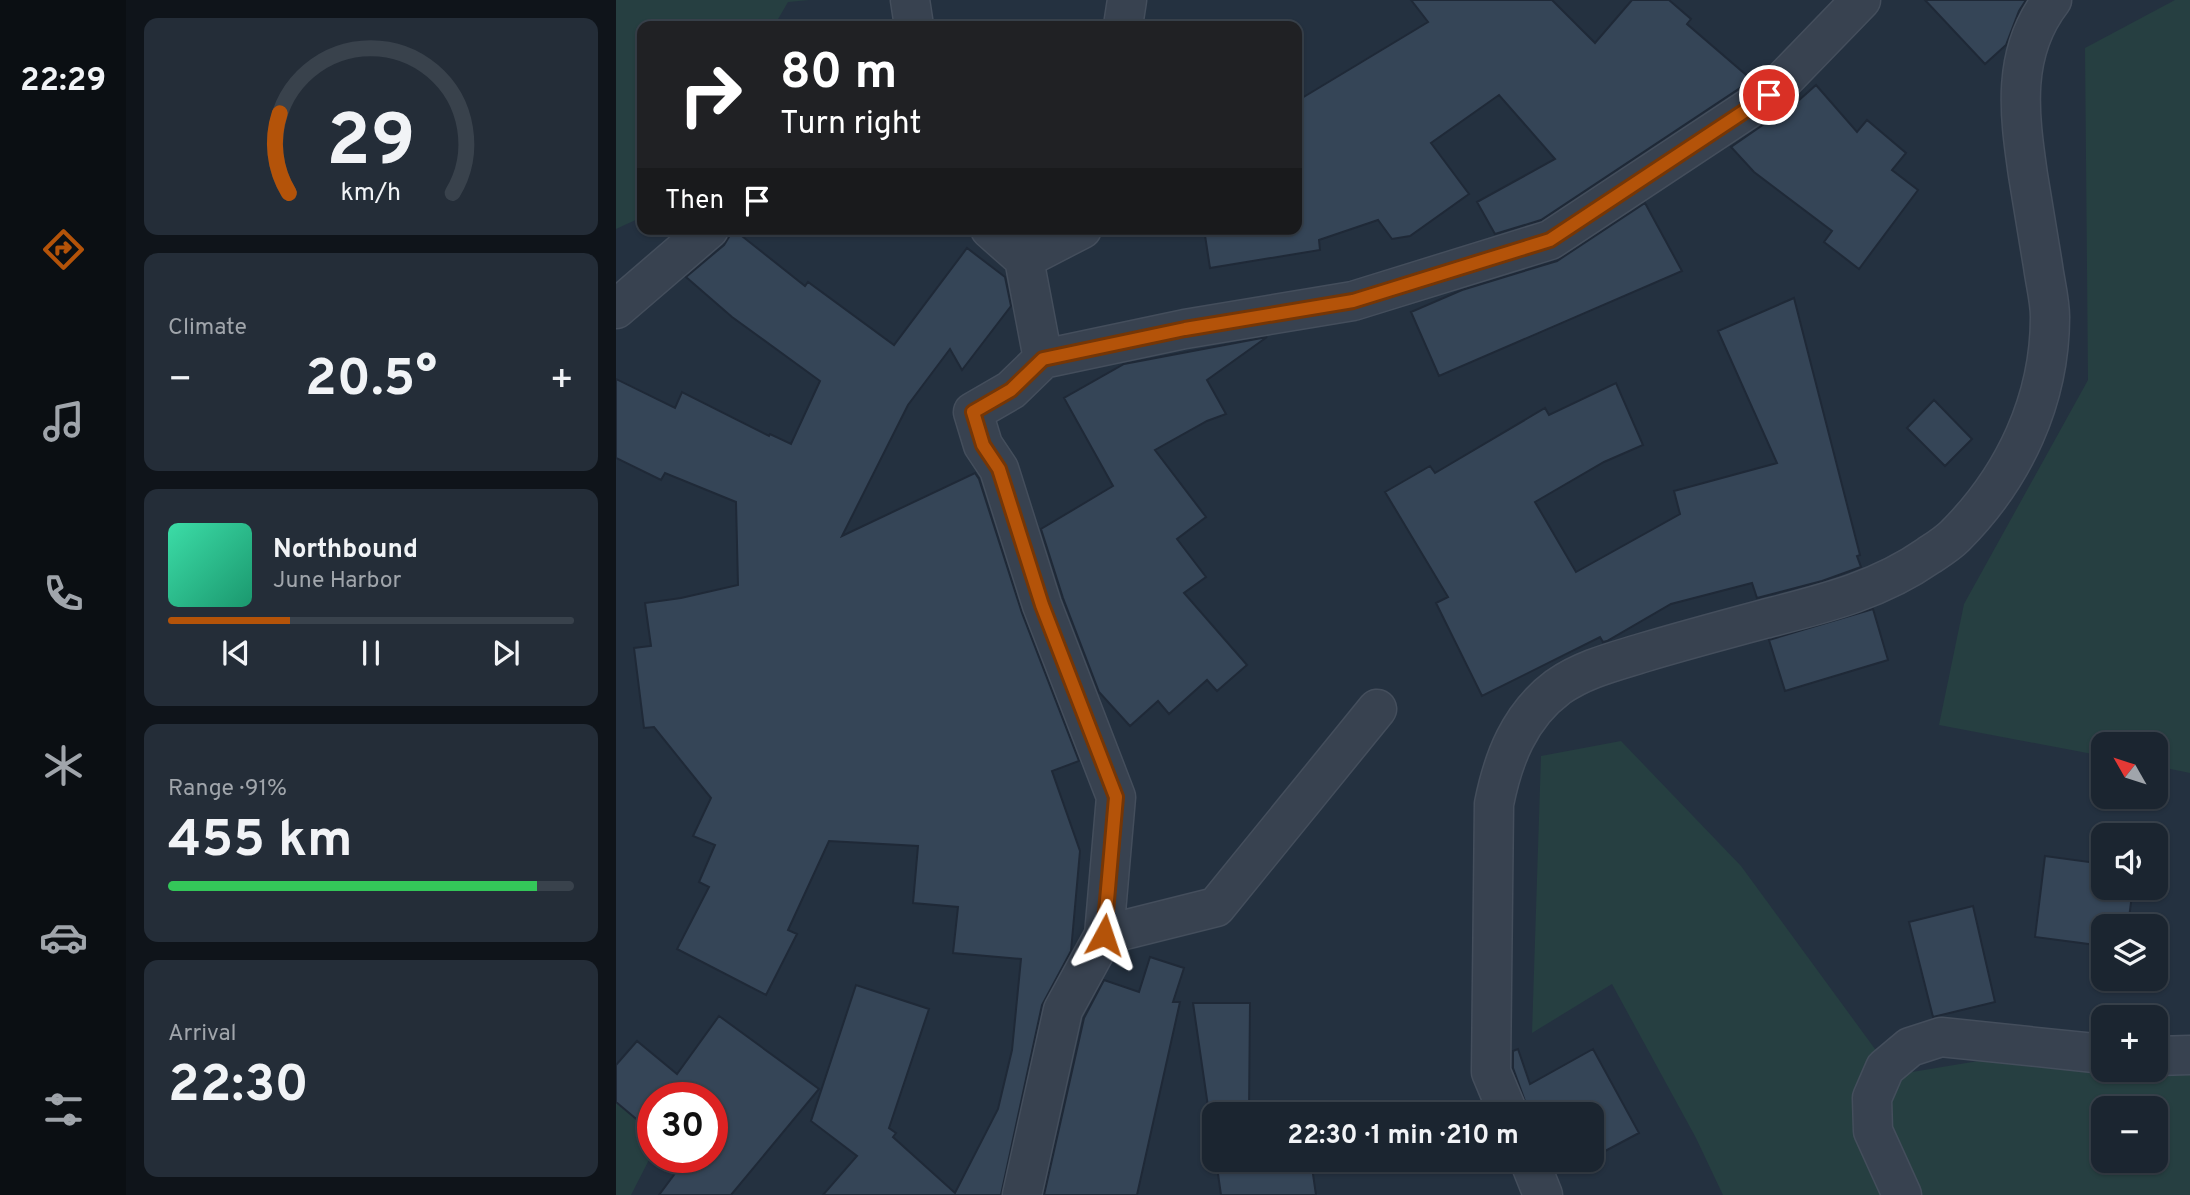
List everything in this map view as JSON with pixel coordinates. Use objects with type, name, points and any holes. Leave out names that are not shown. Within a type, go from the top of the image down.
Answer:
[{"type":"street","points":[[910,0],[913,21]]},
{"type":"street","points":[[1124,21],[1127,0]]},
{"type":"street","points":[[1022,1195],[1063,1010],[1104,935],[1116,797],[1042,605],[999,469],[983,445],[973,412],[1011,390],[1043,359],[1185,329],[1353,301],[1550,240],[1769,95],[1861,0]]},
{"type":"street","points":[[1504,1102],[1491,1072],[1494,804],[1500,771],[1513,740],[1532,712],[1557,688],[1585,670],[1686,639],[1845,598],[1902,574],[1962,529],[1995,491],[2026,437],[2045,377],[2050,315],[2020,119],[2020,82],[2028,45],[2044,10],[2052,0]]},
{"type":"street","points":[[616,309],[702,235]]},
{"type":"street","points":[[997,235],[1024,259],[1043,359]]},
{"type":"street","points":[[1024,259],[1070,235]]},
{"type":"street","points":[[1104,935],[1216,907],[1377,709]]},
{"type":"street","points":[[1902,1195],[1873,1131],[1872,1098],[1885,1068],[1910,1047],[1941,1037],[2091,1053]]},
{"type":"street","points":[[2168,1056],[2190,1055]]},
{"type":"street","points":[[1534,1172],[1543,1195]]},
{"type":"green space","points":[[616,0],[809,0],[788,2],[777,21],[637,21],[637,219],[616,229]]},
{"type":"green space","points":[[2175,0],[2190,0],[2190,773],[2168,768],[2168,732],[2091,732],[2091,754],[1939,725],[1964,604],[2088,380],[2085,48]]},
{"type":"green space","points":[[1621,741],[1741,866],[1894,1075],[2051,1049],[2091,1064],[2091,1082],[2168,1082],[2168,1060],[2190,1044],[2190,1195],[1723,1195],[1696,1138],[1612,984],[1532,1033],[1541,756]]},
{"type":"green space","points":[[616,1102],[637,1116],[637,1173],[642,1173],[631,1195],[616,1195]]},
{"type":"building","points":[[1411,0],[1552,0],[1595,43],[1632,0],[1669,0],[1691,19],[1687,24],[1752,80],[1541,220],[1495,234],[1477,202],[1555,159],[1499,95],[1431,143],[1469,194],[1410,236],[1392,239],[1378,220],[1319,240],[1320,250],[1210,268],[1205,235],[1302,235],[1302,98],[1428,22]]},
{"type":"building","points":[[1925,0],[2026,0],[2006,45],[1985,64]]},
{"type":"building","points":[[1816,85],[1857,132],[1867,120],[1906,153],[1892,170],[1918,190],[1859,269],[1824,242],[1832,231],[1754,172],[1731,147],[1786,109],[1787,111]]},
{"type":"building","points":[[1645,203],[1682,271],[1439,376],[1411,312],[1462,290],[1557,261]]},
{"type":"building","points":[[741,235],[805,286],[808,282],[894,345],[967,248],[1005,277],[1011,306],[962,370],[950,349],[908,405],[842,536],[975,473],[1022,613],[1079,761],[1052,771],[1080,851],[1071,951],[1042,1005],[1001,1195],[823,1195],[857,1156],[811,1121],[856,985],[929,1009],[889,1128],[896,1133],[893,1137],[955,1193],[998,1109],[1012,1050],[1021,959],[953,953],[958,907],[913,903],[918,846],[829,841],[788,930],[797,934],[766,995],[677,949],[709,887],[699,882],[715,845],[693,836],[711,798],[654,727],[644,728],[634,648],[651,646],[645,603],[738,585],[736,502],[665,473],[661,480],[616,458],[616,379],[675,408],[682,392],[769,436],[770,434],[791,444],[820,381],[732,317],[686,277],[724,245],[729,237]]},
{"type":"building","points":[[1794,298],[1861,567],[1822,581],[1757,598],[1752,583],[1671,604],[1607,641],[1603,642],[1600,637],[1482,696],[1436,603],[1448,597],[1385,492],[1430,466],[1435,473],[1545,408],[1549,415],[1616,383],[1643,445],[1604,462],[1535,502],[1576,572],[1680,514],[1674,491],[1777,463],[1718,331]]},
{"type":"building","points":[[1267,337],[1207,380],[1226,414],[1207,421],[1155,450],[1206,517],[1177,539],[1206,577],[1184,593],[1247,665],[1217,691],[1207,680],[1169,714],[1158,701],[1130,726],[1099,692],[1063,598],[1041,529],[1113,486],[1064,398],[1124,364]]},
{"type":"building","points":[[1934,400],[1972,439],[1945,466],[1907,428]]},
{"type":"building","points":[[1873,609],[1888,660],[1785,691],[1769,640]]},
{"type":"building","points":[[2045,856],[2091,862],[2091,900],[2131,900],[2130,914],[2091,914],[2091,944],[2035,937]]},
{"type":"building","points":[[1973,906],[1995,1002],[1933,1017],[1909,922]]},
{"type":"building","points":[[1150,957],[1184,968],[1173,1002],[1180,1002],[1137,1195],[1044,1195],[1084,1018],[1104,980],[1139,992]]},
{"type":"building","points":[[1193,1003],[1250,1003],[1249,1102],[1207,1102]]},
{"type":"building","points":[[719,1016],[819,1089],[731,1195],[659,1195],[675,1173],[728,1173],[728,1082],[637,1082],[637,1120],[616,1102],[616,1065],[637,1041],[677,1074]]},
{"type":"building","points":[[1518,1049],[1530,1084],[1593,1049],[1639,1133],[1604,1152],[1604,1102],[1525,1102],[1513,1068],[1513,1051]]},
{"type":"building","points":[[1218,1172],[1313,1172],[1316,1195],[1221,1195]]},
{"type":"route","points":[[1104,935],[1116,797],[1042,605],[999,469],[983,445],[973,412],[1011,390],[1043,359],[1185,329],[1353,301],[1550,240],[1769,95]]}]
